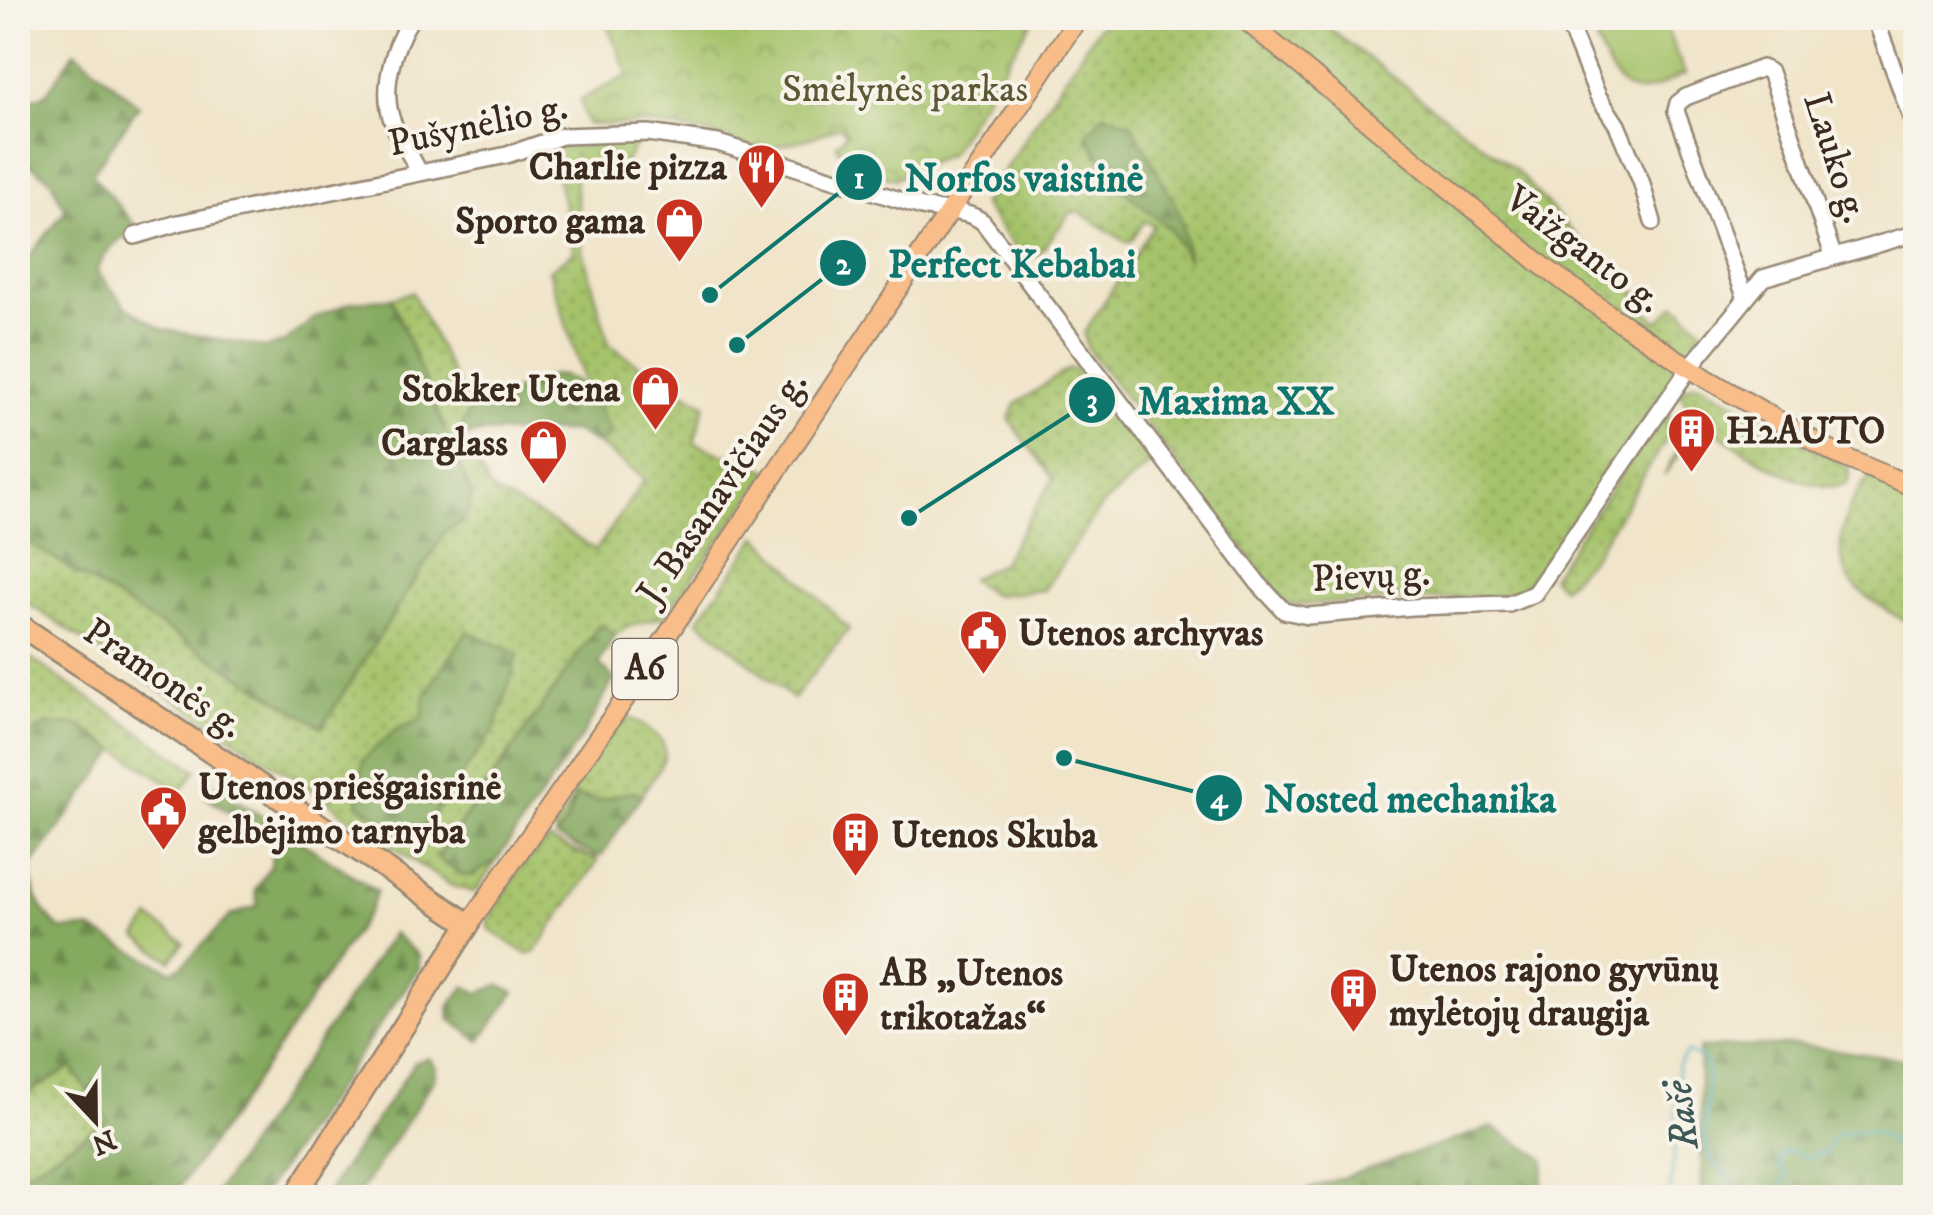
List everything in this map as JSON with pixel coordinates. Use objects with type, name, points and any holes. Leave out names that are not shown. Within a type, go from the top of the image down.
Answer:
[{"type":"highway","name":"Pramonės g.","points":[[18,624],[469,924]]},
{"type":"highway","name":"J. Basanavičiaus g.","points":[[294,1198],[469,924]]},
{"type":"main road","name":"J. Basanavičiaus g.","points":[[469,924],[570,780],[1078,18]]},
{"type":"main road","name":"Vaižganto g.","points":[[1243,18],[1543,266],[1614,318],[1836,454],[1916,488]]},
{"type":"street","points":[[411,18],[396,51],[386,92],[391,118],[418,172]]},
{"type":"street","points":[[1566,18],[1598,96],[1623,138],[1653,222]]},
{"type":"street","points":[[1875,18],[1916,131]]},
{"type":"street","name":"Lauko g.","points":[[1745,296],[1676,111],[1678,103],[1686,97],[1762,68],[1770,72],[1833,255]]},
{"type":"street","name":"Pušynėlio g.","points":[[135,236],[507,155],[562,136],[648,133],[718,143],[833,181],[949,213]]},
{"type":"street","name":"Pievų g.","points":[[949,213],[972,213],[983,222],[1284,612],[1324,615],[1509,604],[1534,594],[1690,367]]},
{"type":"street","points":[[1690,367],[1745,296],[1773,272],[1916,233]]},
{"type":"green space","name":"Smėlynės parkas","points":[[604,18],[1034,18],[950,153],[895,179],[847,164],[836,145],[847,133],[840,126],[811,138],[761,150],[709,134],[648,124],[587,125],[580,100],[629,75]]},
{"type":"green space","points":[[1104,18],[1315,18],[1516,170],[1617,281],[1623,278],[1645,301],[1642,307],[1658,322],[1676,304],[1707,334],[1523,590],[1499,596],[1287,605],[1087,348],[1084,333],[1154,225],[1144,221],[1131,241],[1126,242],[1079,212],[1070,213],[1038,255],[1021,256],[982,204]]},
{"type":"green space","points":[[1587,18],[1662,18],[1685,74],[1645,91],[1630,90],[1613,75]]},
{"type":"green space","points":[[75,51],[139,106],[92,174],[139,230],[113,245],[97,272],[126,306],[162,329],[267,348],[285,342],[316,317],[352,302],[391,298],[471,494],[467,512],[445,532],[322,727],[18,536],[18,272],[65,210],[50,179],[18,156],[18,99],[25,103],[46,94]]},
{"type":"green space","points":[[1104,114],[1131,123],[1180,214],[1188,261],[1170,229],[1123,190],[1086,136]]},
{"type":"green space","points":[[638,141],[621,169],[574,171],[583,250],[609,344],[705,404],[694,443],[770,471],[665,616],[616,634],[599,625],[437,857],[466,874],[496,861],[473,892],[450,885],[18,597],[18,536],[322,727],[445,532],[461,523],[471,494],[391,298],[412,292],[470,410],[460,438],[493,492],[596,550],[645,479],[597,444],[611,434],[585,384],[549,270],[574,252],[551,148]],"holes":[[[422,719],[495,727],[440,806],[411,840],[397,729]]]},
{"type":"green space","points":[[1087,367],[1150,449],[1149,465],[1102,505],[1044,590],[994,595],[969,579],[1001,564],[1053,479],[1009,419],[1016,404],[1068,369]]},
{"type":"green space","points":[[552,375],[565,376],[583,386],[611,434],[597,444],[574,431],[479,433],[460,438],[470,410]]},
{"type":"green space","points":[[1695,383],[1849,468],[1848,483],[1833,486],[1795,478],[1755,458],[1708,425],[1695,430],[1664,476],[1679,446],[1687,405],[1679,391]]},
{"type":"green space","points":[[1665,409],[1673,425],[1670,434],[1593,556],[1562,588],[1551,577]]},
{"type":"green space","points":[[1870,475],[1915,494],[1915,627],[1862,593],[1844,567],[1844,525],[1854,498]]},
{"type":"green space","points":[[758,536],[849,629],[793,699],[698,620]]},
{"type":"green space","points":[[599,625],[616,634],[599,663],[614,679],[585,732],[496,861],[471,876],[462,875],[437,858]]},
{"type":"green space","points":[[467,631],[518,654],[496,727],[412,840],[358,804],[363,759],[397,729],[422,719],[425,695]]},
{"type":"green space","points":[[18,650],[196,770],[181,791],[76,724],[47,725],[18,740]]},
{"type":"green space","points":[[631,718],[663,744],[665,752],[658,771],[641,796],[637,792],[597,801],[584,796],[573,802],[556,837],[554,830],[570,804],[573,787],[619,721]]},
{"type":"green space","points":[[76,724],[116,751],[31,866],[38,901],[60,929],[90,929],[172,971],[181,967],[231,915],[258,906],[255,890],[271,865],[272,843],[206,796],[210,787],[215,786],[377,891],[368,913],[240,1104],[172,1197],[18,1197],[18,1174],[29,1171],[108,1120],[71,1067],[18,1099],[18,740],[47,725]]},
{"type":"green space","points":[[629,792],[641,796],[602,855],[597,857],[556,837],[576,796],[597,801]]},
{"type":"green space","points":[[549,840],[598,861],[535,952],[527,954],[491,931],[487,922],[524,862]]},
{"type":"green space","points":[[150,918],[184,942],[171,961],[137,937]]},
{"type":"green space","points":[[393,933],[419,956],[419,968],[261,1197],[213,1197]]},
{"type":"green space","points":[[500,985],[515,992],[480,1041],[450,1019],[449,1007],[465,986],[479,993]]},
{"type":"green space","points":[[1798,1045],[1915,1061],[1915,1197],[1702,1197],[1699,1048]]},
{"type":"green space","points":[[429,1058],[436,1067],[434,1080],[357,1197],[324,1197],[415,1062]]},
{"type":"green space","points":[[71,1067],[109,1120],[29,1171],[18,1174],[18,1099]]},
{"type":"green space","points":[[1492,1127],[1545,1159],[1540,1197],[1291,1197],[1296,1193]]},
{"type":"waterway","name":"Rašė","points":[[1669,1198],[1678,1064],[1687,1052],[1704,1059],[1708,1077],[1705,1136],[1709,1156],[1740,1191],[1762,1195],[1780,1188],[1789,1175],[1779,1165],[1781,1153],[1793,1151],[1807,1158],[1826,1152],[1836,1135],[1852,1132],[1885,1137],[1916,1176]]},
{"type":"place","name":"Charlie pizza","points":[[762,210]]},
{"type":"place","name":"Sporto gama","points":[[680,264]]},
{"type":"place","name":"Norfos vaistinė","points":[[710,295]]},
{"type":"place","name":"Perfect Kebabai","points":[[737,345]]},
{"type":"place","name":"Stokker Utena","points":[[655,432]]},
{"type":"place","name":"H2AUTO","points":[[1691,474]]},
{"type":"place","name":"Carglass","points":[[543,486]]},
{"type":"place","name":"Maxima XX","points":[[909,518]]},
{"type":"place","name":"Utenos archyvas","points":[[983,676]]},
{"type":"place","name":"Nosted mechanika","points":[[1064,758]]},
{"type":"place","name":"Utenos priešgaisrinė gelbėjimo tarnyba","points":[[163,852]]},
{"type":"place","name":"Utenos Skuba","points":[[856,878]]},
{"type":"place","name":"Utenos rajono gyvūnų mylėtojų draugija","points":[[1354,1034]]},
{"type":"place","name":"AB „Utenos trikotažas“","points":[[845,1038]]}]
